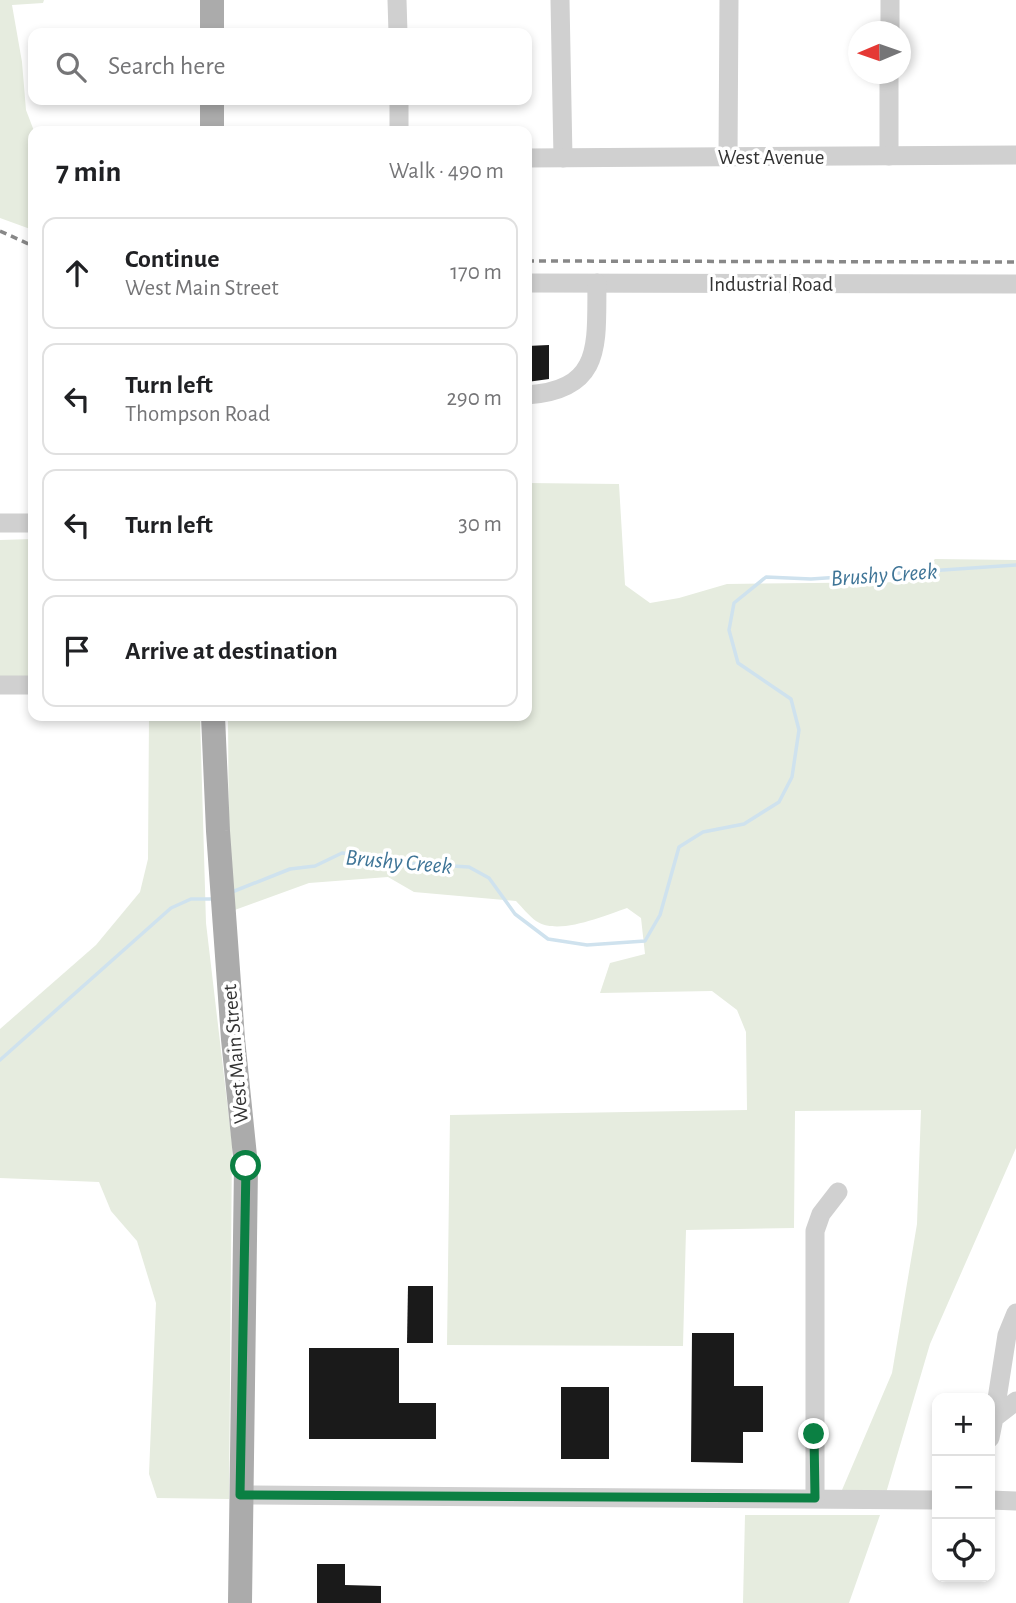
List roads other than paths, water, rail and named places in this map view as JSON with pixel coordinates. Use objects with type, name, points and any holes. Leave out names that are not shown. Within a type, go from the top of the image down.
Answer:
[{"type":"main road","points":[[212,0],[212,28]]},
{"type":"main road","points":[[212,105],[212,126]]},
{"type":"main road","name":"West Main Street","points":[[213,721],[232,1025],[246,1166],[240,1603]]},
{"type":"street","points":[[397,0],[398,28]]},
{"type":"street","points":[[560,0],[563,158]]},
{"type":"street","points":[[728,157],[729,0]]},
{"type":"street","points":[[890,0],[890,21]]},
{"type":"street","points":[[889,84],[889,156]]},
{"type":"street","points":[[399,105],[399,126]]},
{"type":"street","name":"West Avenue","points":[[532,158],[1016,155]]},
{"type":"street","name":"Industrial Road","points":[[532,283],[1016,285]]},
{"type":"street","points":[[532,395],[569,386],[593,358],[596,343],[597,283]]},
{"type":"street","points":[[0,523],[28,523]]},
{"type":"street","points":[[0,685],[28,685]]},
{"type":"street","points":[[815,1498],[815,1231],[821,1214],[838,1192]]},
{"type":"street","points":[[995,1418],[1007,1335],[1016,1314]]},
{"type":"street","points":[[995,1418],[1016,1401]]},
{"type":"street","points":[[240,1495],[932,1500]]},
{"type":"street","points":[[995,1500],[1016,1501]]},
{"type":"waterway","name":"Brushy Creek","points":[[232,892],[290,869],[315,866],[342,853],[376,856],[402,863],[469,867],[489,878],[515,914],[548,939],[587,945],[645,941],[660,915],[679,847],[703,832],[744,824],[779,802],[792,777],[799,730],[791,699],[738,663],[729,630],[734,603],[766,577],[811,579],[1016,565]]},
{"type":"waterway","name":"Brushy Creek","points":[[0,1060],[171,908],[191,899],[211,899]]},
{"type":"railway","points":[[0,231],[28,244]]},
{"type":"railway","points":[[532,261],[1016,262]]}]
